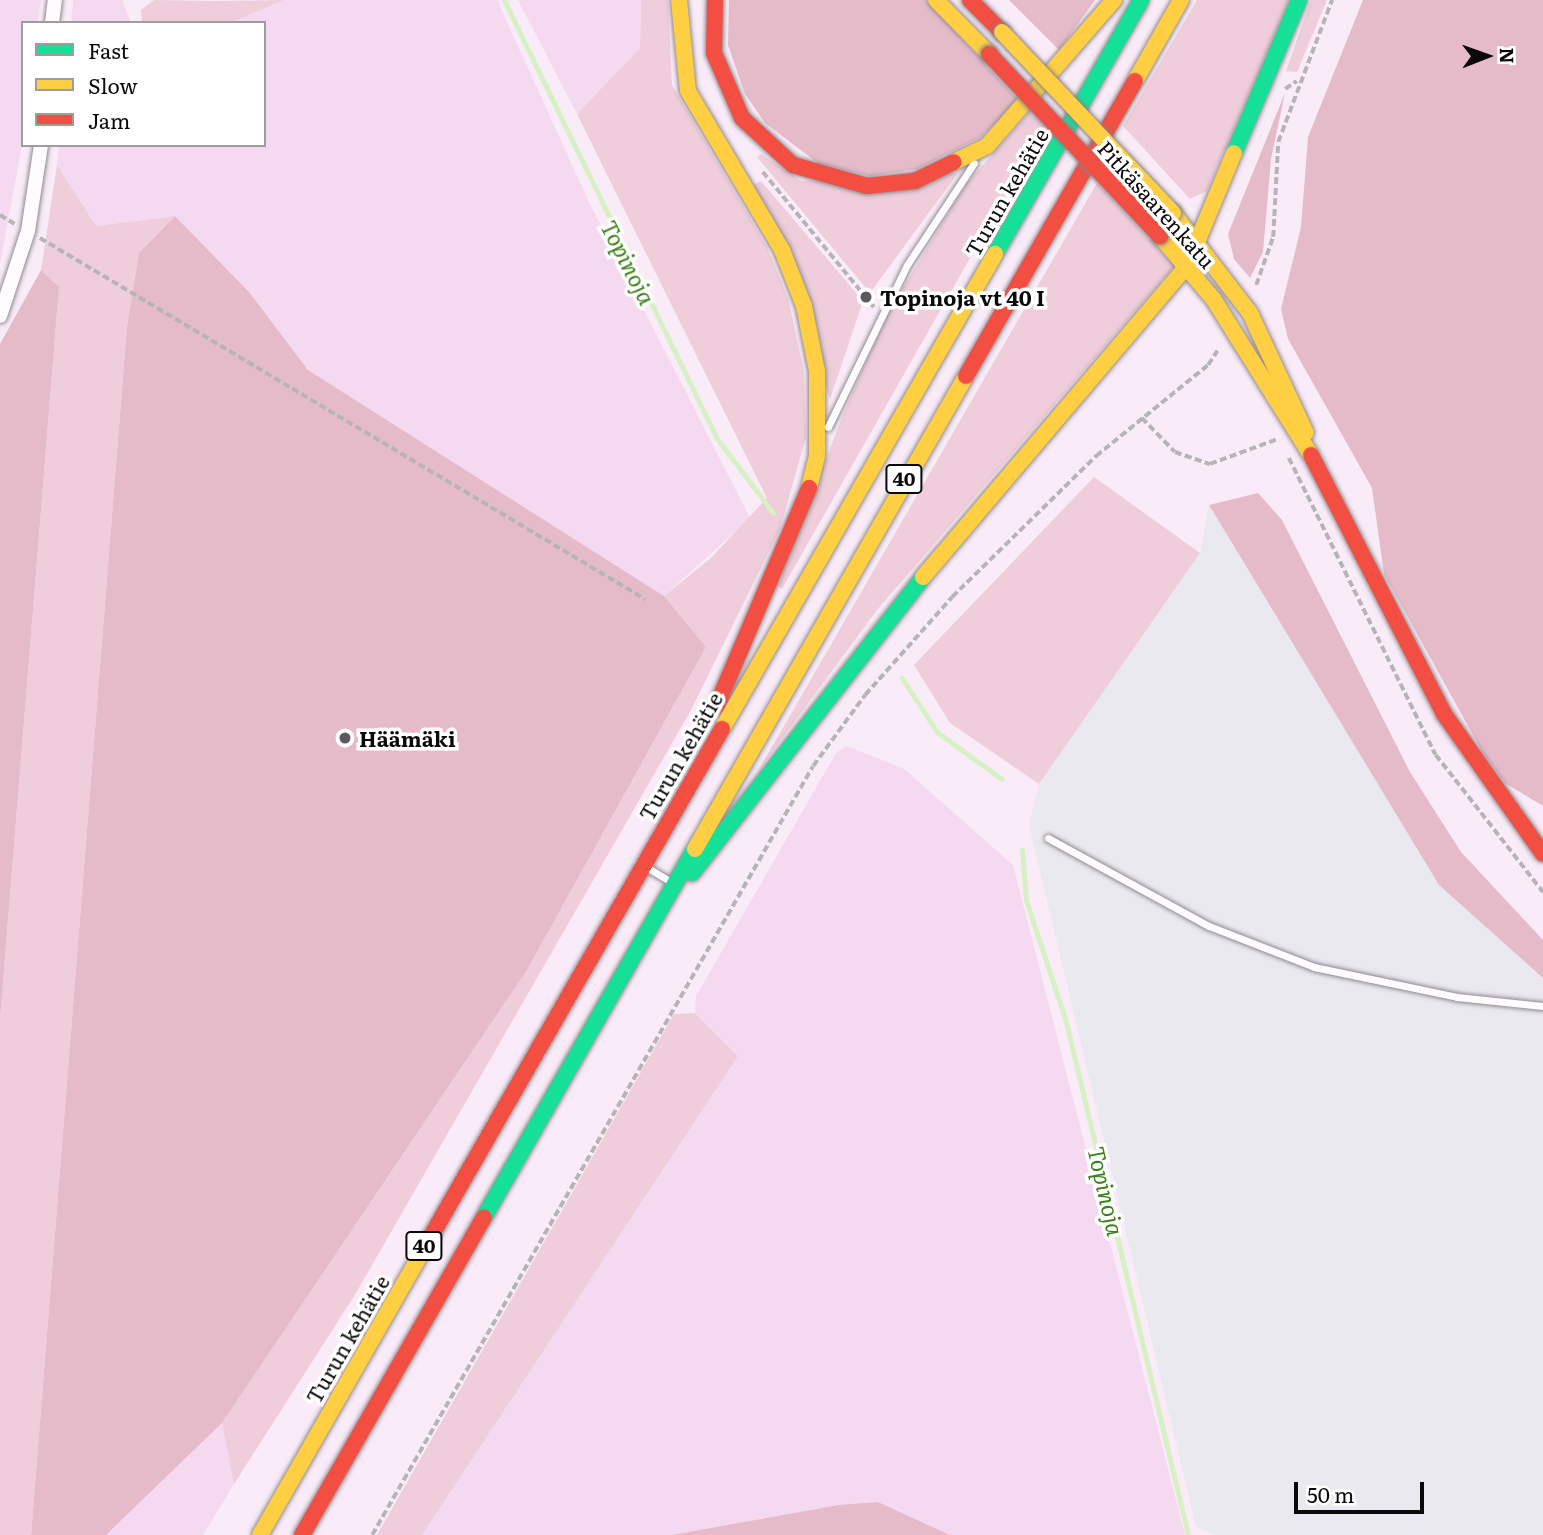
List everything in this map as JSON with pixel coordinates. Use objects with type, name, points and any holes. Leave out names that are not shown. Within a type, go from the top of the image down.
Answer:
[{"type":"main road","points":[[678,800],[792,538],[817,456],[817,371],[804,306],[772,232],[688,91],[678,38],[679,0]]},
{"type":"main road","points":[[715,0],[714,53],[732,99],[754,132],[793,165],[839,182],[894,184],[941,171],[987,146],[1114,0]]},
{"type":"main road","name":"Pitkäsaarenkatu","points":[[936,0],[1187,266],[1315,461]]},
{"type":"main road","name":"Pitkäsaarenkatu","points":[[970,0],[1173,213],[1198,242],[1266,341],[1315,461],[1444,714],[1543,854]]},
{"type":"main road","name":"Turun kehätie","points":[[260,1535],[678,800],[1141,0]]},
{"type":"main road","name":"40","points":[[302,1535],[671,882],[1181,0]]},
{"type":"main road","points":[[629,959],[873,635],[1187,266],[1299,0]]},
{"type":"street","points":[[52,21],[55,0]]},
{"type":"street","points":[[0,316],[29,231],[41,147]]},
{"type":"lane","points":[[817,456],[880,314],[933,220],[987,146]]},
{"type":"lane","points":[[1048,838],[1209,926],[1314,967],[1457,997],[1543,1006]]},
{"type":"lane","points":[[642,864],[671,882]]},
{"type":"path","points":[[1256,285],[1273,237],[1278,142],[1332,0]]},
{"type":"path","points":[[29,231],[645,599]]},
{"type":"path","points":[[372,1535],[813,766],[865,695],[951,597],[1142,418],[1208,365],[1217,351]]},
{"type":"path","points":[[1142,418],[1175,452],[1210,464],[1281,438]]},
{"type":"shaded area","points":[[0,0],[41,0],[38,21],[21,21],[22,147],[0,264]]},
{"type":"shaded area","points":[[73,0],[122,0],[130,21],[71,21]]},
{"type":"shaded area","points":[[154,0],[284,0],[235,21],[142,21],[141,10]]},
{"type":"shaded area","points":[[284,0],[497,0],[589,202],[750,518],[664,596],[308,370],[249,292],[175,216],[96,226],[57,165],[59,147],[266,147],[266,21],[235,21]]},
{"type":"shaded area","points":[[518,0],[641,0],[640,48],[577,114]]},
{"type":"shaded area","points":[[641,0],[668,0],[672,85],[767,247],[788,298],[804,372],[806,437],[780,529],[691,710],[356,1293],[234,1484],[222,1423],[527,970],[706,647],[664,596],[711,558],[767,498],[577,114],[640,48]]},
{"type":"shaded area","points":[[729,0],[926,0],[1019,101],[981,137],[917,169],[871,176],[819,164],[765,123],[745,94],[728,45]]},
{"type":"shaded area","points":[[1009,0],[1095,0],[1059,50]]},
{"type":"shaded area","points":[[1197,0],[1289,0],[1207,191],[1190,199],[1123,126]]},
{"type":"shaded area","points":[[1311,0],[1327,0],[1297,72],[1286,71]]},
{"type":"shaded area","points":[[1363,0],[1543,0],[1543,806],[1505,783],[1483,753],[1384,574],[1372,488],[1288,339],[1281,309],[1301,227],[1308,137]]},
{"type":"shaded area","points":[[1285,93],[1271,159],[1263,252],[1250,278],[1234,259],[1228,234]]},
{"type":"shaded area","points":[[1030,112],[1045,126],[782,589],[778,586],[844,412],[889,311],[966,184]]},
{"type":"shaded area","points":[[761,154],[801,181],[958,173],[870,293],[757,157]]},
{"type":"shaded area","points":[[57,165],[96,226],[175,216],[139,253],[127,326],[31,1535],[0,1535],[0,1020],[59,287],[41,270]]},
{"type":"shaded area","points":[[761,181],[863,301],[830,399],[753,185]]},
{"type":"shaded area","points":[[1097,183],[1174,266],[877,610],[758,771]]},
{"type":"shaded area","points":[[175,216],[249,292],[308,370],[664,596],[706,647],[527,970],[222,1423],[106,1535],[31,1535],[127,326],[139,253]]},
{"type":"shaded area","points":[[41,270],[59,287],[0,1020],[0,344]]},
{"type":"shaded area","points":[[1094,477],[1200,553],[1039,784],[950,723],[914,665]]},
{"type":"shaded area","points":[[1258,493],[1282,520],[1410,772],[1461,852],[1543,940],[1543,978],[1439,885],[1209,505]]},
{"type":"shaded area","points":[[1209,505],[1436,879],[1543,978],[1543,1535],[1215,1535],[1196,1527],[1029,825],[1039,784],[1200,553]]},
{"type":"shaded area","points":[[846,746],[903,768],[1013,865],[1185,1535],[950,1535],[878,1502],[672,1535],[422,1535],[738,1056],[695,1013],[696,996],[836,753]]},
{"type":"shaded area","points":[[695,1013],[738,1056],[422,1535],[377,1535],[674,1014]]},
{"type":"shaded area","points":[[222,1423],[234,1484],[203,1535],[106,1535]]},
{"type":"shaded area","points":[[878,1502],[950,1535],[672,1535],[839,1505]]},
{"type":"waterway","name":"Topinoja","points":[[504,0],[716,437],[773,513]]},
{"type":"waterway","name":"Topinoja","points":[[902,678],[937,732],[1002,779]]},
{"type":"waterway","name":"Topinoja","points":[[1022,850],[1026,900],[1066,1022],[1188,1535]]},
{"type":"traffic: fast","points":[[995,254],[1141,0]]},
{"type":"traffic: fast","points":[[1234,153],[1299,0]]},
{"type":"traffic: fast","points":[[692,873],[923,577]]},
{"type":"traffic: fast","points":[[484,1217],[695,849]]},
{"type":"traffic: slow","points":[[679,0],[688,91],[782,250],[804,306],[817,371],[817,456],[809,488]]},
{"type":"traffic: slow","points":[[936,0],[989,54]]},
{"type":"traffic: slow","points":[[954,162],[987,146],[1114,0]]},
{"type":"traffic: slow","points":[[1135,81],[1181,0]]},
{"type":"traffic: slow","points":[[1002,32],[1173,213]]},
{"type":"traffic: slow","points":[[923,577],[1187,266],[1234,153]]},
{"type":"traffic: slow","points":[[1173,213],[1250,313],[1306,433]]},
{"type":"traffic: slow","points":[[1160,236],[1214,300],[1311,455]]},
{"type":"traffic: slow","points":[[722,729],[995,254]]},
{"type":"traffic: slow","points":[[695,849],[966,376]]},
{"type":"traffic: slow","points":[[260,1535],[430,1238]]},
{"type":"traffic: jam","points":[[715,0],[714,53],[742,118],[793,165],[867,186],[915,181],[954,162]]},
{"type":"traffic: jam","points":[[970,0],[1002,32]]},
{"type":"traffic: jam","points":[[989,54],[1160,236]]},
{"type":"traffic: jam","points":[[966,376],[1135,81]]},
{"type":"traffic: jam","points":[[1311,455],[1444,714],[1543,854]]},
{"type":"traffic: jam","points":[[717,705],[809,488]]},
{"type":"traffic: jam","points":[[430,1238],[722,729]]},
{"type":"traffic: jam","points":[[302,1535],[484,1217]]},
{"type":"place","name":"Topinoja vt 40 I","points":[[866,297]]},
{"type":"place","name":"Häämäki","points":[[345,738]]}]
